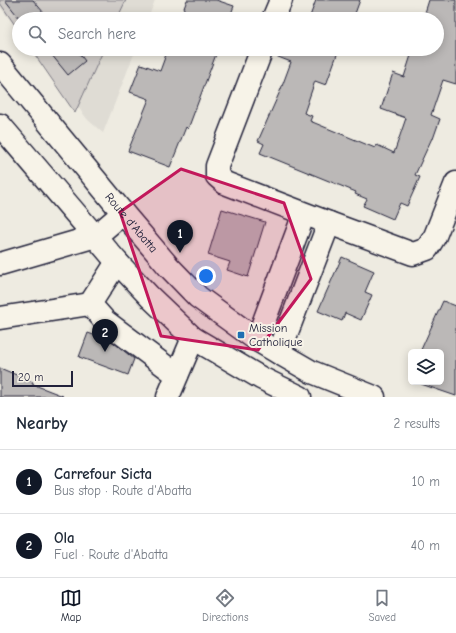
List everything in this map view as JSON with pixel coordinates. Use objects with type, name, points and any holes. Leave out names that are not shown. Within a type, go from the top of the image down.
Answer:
[{"type":"street","points":[[277,12],[281,0]]},
{"type":"street","points":[[259,56],[217,166],[217,176],[225,183],[413,254],[427,249],[435,236],[456,183]]},
{"type":"street","name":"Route d'Abatta","points":[[0,64],[123,213],[198,297],[257,340],[312,372],[374,397]]},
{"type":"street","points":[[0,125],[117,262],[150,297],[193,338],[261,378],[300,397]]},
{"type":"street","points":[[0,264],[96,236],[123,213]]},
{"type":"street","points":[[257,340],[304,214]]},
{"type":"street","points":[[279,353],[329,223]]},
{"type":"street","points":[[0,318],[90,304],[117,262]]},
{"type":"street","points":[[90,304],[105,321],[177,375]]},
{"type":"street","points":[[168,397],[193,338]]},
{"type":"highlighted area","points":[[181,169],[284,203],[311,279],[258,350],[161,336],[120,212]]},
{"type":"shaded area","points":[[0,0],[155,0],[151,12],[12,12],[12,22],[0,7]]},
{"type":"shaded area","points":[[0,0],[126,0],[120,12],[12,12],[12,21],[0,3]]},
{"type":"shaded area","points":[[36,56],[101,56],[75,113]]},
{"type":"shaded area","points":[[38,56],[133,56],[103,133],[88,120]]},
{"type":"building","points":[[5,0],[33,0],[43,12],[14,12]]},
{"type":"building","points":[[187,0],[216,0],[234,6],[232,12],[183,12]]},
{"type":"building","points":[[316,0],[360,0],[356,12],[312,12]]},
{"type":"building","points":[[429,0],[456,0],[456,84],[443,80],[431,115],[440,119],[433,139],[432,138],[415,175],[420,177],[407,206],[400,203],[393,219],[363,206],[367,199],[355,194],[356,192],[260,153],[264,144],[258,141],[291,62],[276,56],[336,56],[326,85],[315,81],[304,113],[312,116],[310,121],[375,148],[377,145],[394,153],[406,118],[381,109],[393,73],[404,77],[411,56],[444,56],[444,12],[425,12]]},
{"type":"building","points":[[53,56],[81,56],[85,61],[68,75]]},
{"type":"building","points":[[165,56],[215,56],[188,129],[186,127],[170,167],[128,151],[149,99],[130,92],[141,64],[160,71]]},
{"type":"building","points":[[222,209],[265,222],[248,277],[227,270],[230,262],[208,255]]},
{"type":"building","points":[[342,257],[374,271],[365,292],[372,295],[361,320],[345,313],[342,321],[318,311]]},
{"type":"building","points":[[443,301],[456,306],[456,396],[424,385],[444,385],[444,349],[421,349]]},
{"type":"building","points":[[88,333],[113,342],[134,359],[128,375],[79,357]]},
{"type":"building","points":[[0,368],[33,382],[32,384],[63,396],[0,397]]},
{"type":"place","name":"Carrefour Sicta","points":[[180,253]]},
{"type":"place","name":"Mission Catholique","points":[[241,335]]},
{"type":"place","name":"Ola","points":[[105,352]]}]
